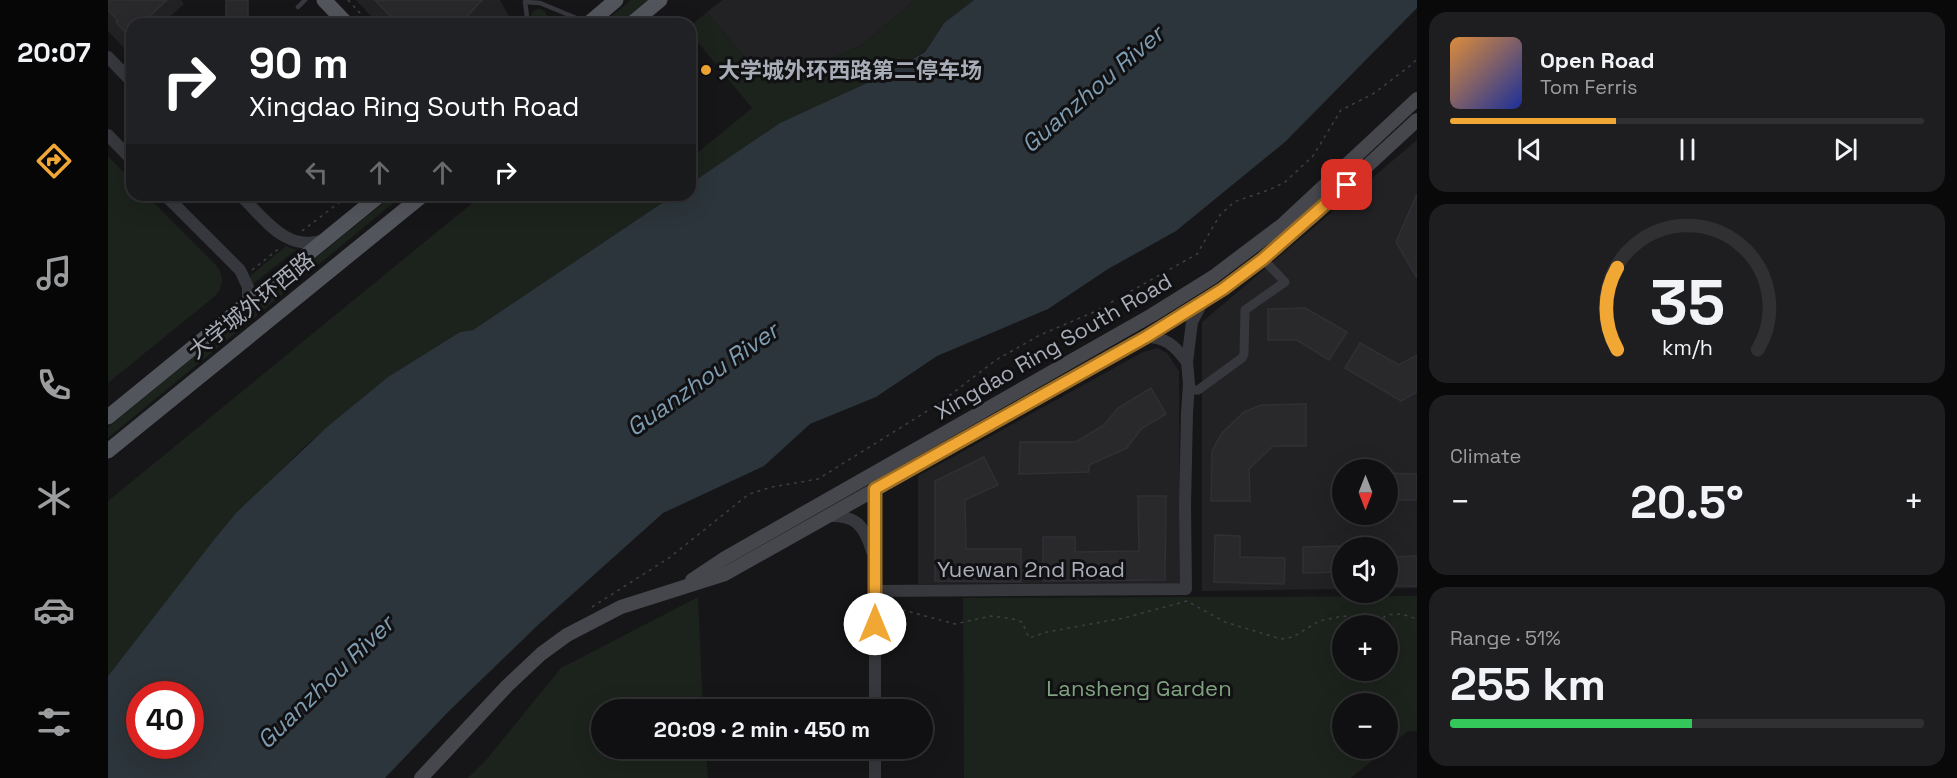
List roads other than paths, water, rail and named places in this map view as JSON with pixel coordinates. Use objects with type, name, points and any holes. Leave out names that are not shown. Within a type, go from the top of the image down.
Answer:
[{"type":"main road","points":[[324,0],[341,18]]},
{"type":"main road","points":[[595,18],[616,0]]},
{"type":"main road","points":[[638,18],[660,0]]},
{"type":"main road","name":"Xingdao Ring South Road","points":[[681,588],[725,558],[1152,315],[1213,277],[1282,225],[1417,99]]},
{"type":"main road","name":"Xingdao Ring South Road","points":[[422,778],[507,686],[541,654],[567,635],[621,607],[725,574],[1146,337],[1263,259],[1417,120]]},
{"type":"main road","name":"大学城外环西路","points":[[108,417],[373,201]]},
{"type":"main road","name":"大学城外环西路","points":[[108,451],[416,201]]},
{"type":"street","points":[[108,57],[126,76]]},
{"type":"street","points":[[108,135],[126,154]]},
{"type":"street","points":[[171,201],[240,270],[248,287],[248,302]]},
{"type":"street","points":[[247,201],[294,243],[326,239]]},
{"type":"street","points":[[1203,301],[1192,322],[1187,362],[1189,384],[1192,390],[1198,390],[1242,358],[1245,310],[1285,282],[1263,259]]},
{"type":"street","points":[[1146,337],[1164,339],[1172,344],[1187,362]]},
{"type":"street","name":"Yuewan 2nd Road","points":[[875,597],[1186,589],[1185,506],[1189,384]]},
{"type":"street","points":[[875,489],[875,699]]},
{"type":"street","points":[[828,516],[847,517],[860,525],[866,534],[875,564]]},
{"type":"street","points":[[875,759],[875,778]]},
{"type":"lane","points":[[298,7],[305,0]]},
{"type":"lane","points":[[527,18],[524,1],[540,3],[574,18]]},
{"type":"water","name":"Guanzhou River","points":[[974,0],[1417,0],[1417,8],[1285,142],[1176,231],[1108,269],[1048,309],[937,356],[876,397],[810,424],[764,466],[663,513],[538,625],[449,711],[385,778],[108,778],[108,676],[237,512],[327,427],[388,377],[460,332],[473,330],[665,201],[696,201],[696,180],[780,123],[882,76],[925,52],[944,23]]},
{"type":"place","name":"大学城外环西路第二停车场","points":[[706,70]]},
{"type":"park label","name":"Lansheng Garden","points":[[1139,688]]}]
